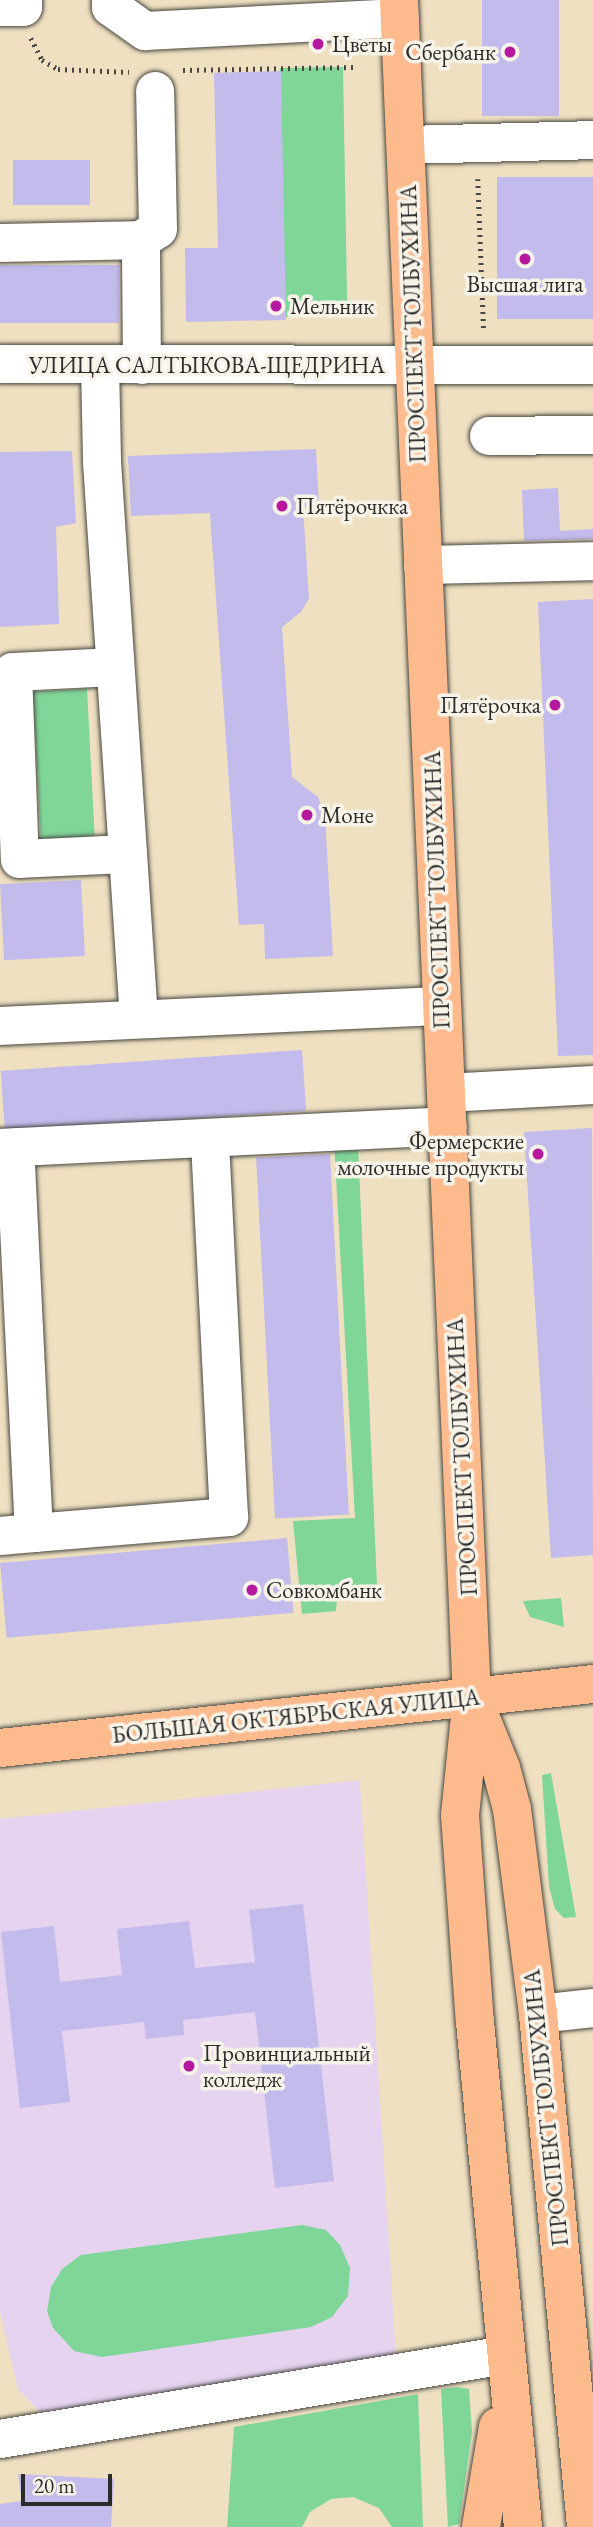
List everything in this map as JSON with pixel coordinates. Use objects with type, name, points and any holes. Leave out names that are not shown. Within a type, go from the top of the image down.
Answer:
[{"type":"main road","name":"ПРОСПЕКТ ТОЛБУХИНА","points":[[400,9],[472,1697],[460,1815],[523,2527]]},
{"type":"main road","name":"БОЛЬШАЯ ОКТЯБРЬСКАЯ УЛИЦА","points":[[0,1748],[593,1684]]},
{"type":"main road","name":"ПРОСПЕКТ ТОЛБУХИНА","points":[[472,1697],[501,1768],[512,1809],[538,2014],[586,2527]]},
{"type":"main road","points":[[481,2527],[506,2355]]},
{"type":"street","points":[[0,7],[23,7],[23,0]]},
{"type":"street","points":[[111,0],[111,7],[145,31],[400,9]]},
{"type":"street","points":[[0,243],[141,240],[158,229],[155,91]]},
{"type":"street","points":[[406,145],[593,140]]},
{"type":"street","points":[[141,240],[142,365]]},
{"type":"street","name":"УЛИЦА САЛТЫКОВА-ЩЕДРИНА","points":[[0,364],[415,367],[593,365]]},
{"type":"street","points":[[100,364],[139,1019]]},
{"type":"street","points":[[489,436],[593,435]]},
{"type":"street","points":[[423,565],[593,561]]},
{"type":"street","points":[[116,667],[13,672],[20,859],[128,854]]},
{"type":"street","points":[[0,1026],[442,1006]]},
{"type":"street","points":[[210,1138],[229,1517],[17,1534],[8,1148],[210,1138],[447,1110],[593,1085]]},
{"type":"street","points":[[538,2014],[593,2008]]},
{"type":"street","points":[[0,2439],[506,2355]]},
{"type":"path","points":[[478,179],[483,317]]},
{"type":"shaded area","name":"Провинциальный колледж","points":[[360,1780],[396,2355],[42,2414],[18,2389],[0,2312],[0,1819]]},
{"type":"green space","points":[[343,67],[347,316],[284,317],[280,68]]},
{"type":"green space","points":[[87,689],[95,837],[41,840],[33,692]]},
{"type":"green space","points":[[334,1141],[358,1144],[377,1585],[338,1589],[336,1611],[302,1614],[293,1521],[355,1518]]},
{"type":"green space","points":[[561,1598],[564,1627],[530,1617],[523,1601]]},
{"type":"green space","points":[[551,1773],[576,1917],[564,1918],[555,1909],[549,1887],[542,1775]]},
{"type":"green space","points":[[302,2225],[326,2230],[340,2245],[350,2268],[348,2296],[332,2317],[311,2327],[102,2357],[74,2351],[53,2328],[47,2311],[51,2287],[62,2269],[81,2255]]},
{"type":"green space","points":[[441,2389],[469,2389],[472,2432],[459,2524],[448,2527]]},
{"type":"green space","points":[[418,2394],[423,2527],[392,2527],[379,2508],[353,2497],[331,2499],[310,2512],[302,2527],[227,2527],[234,2427]]},
{"type":"building","points":[[482,0],[559,0],[559,116],[482,116]]},
{"type":"building","points":[[281,71],[286,320],[186,322],[185,248],[218,248],[214,73]]},
{"type":"building","points":[[13,160],[90,160],[90,205],[13,205]]},
{"type":"building","points":[[497,177],[593,177],[593,319],[497,319]]},
{"type":"building","points":[[0,265],[119,265],[119,323],[0,323]]},
{"type":"building","points":[[316,449],[319,506],[303,507],[309,598],[301,612],[282,627],[292,777],[318,797],[325,816],[333,956],[265,959],[264,924],[239,925],[210,513],[131,516],[128,456]]},
{"type":"building","points":[[72,451],[76,523],[56,527],[59,624],[0,627],[0,452]]},
{"type":"building","points":[[558,488],[560,531],[593,529],[593,539],[524,541],[522,490]]},
{"type":"building","points":[[593,599],[593,1055],[558,1056],[538,602]]},
{"type":"building","points":[[81,880],[85,956],[4,960],[0,884]]},
{"type":"building","points":[[302,1050],[306,1111],[5,1132],[1,1071]]},
{"type":"building","points":[[592,1128],[593,1555],[551,1558],[524,1132]]},
{"type":"building","points":[[330,1154],[349,1515],[275,1518],[256,1158]]},
{"type":"building","points":[[287,1538],[294,1613],[7,1638],[0,1563]]},
{"type":"building","points":[[303,1904],[334,2181],[275,2188],[255,2012],[183,2020],[184,2035],[146,2039],[144,2022],[62,2031],[70,2102],[20,2108],[1,1932],[54,1926],[60,1982],[122,1975],[117,1929],[189,1921],[195,1968],[255,1962],[249,1910]]},
{"type":"building","points":[[18,2474],[114,2479],[111,2527],[0,2527],[0,2504],[22,2501]]},
{"type":"place","name":"Цветы","points":[[318,44]]},
{"type":"place","name":"Сбербанк","points":[[510,52]]},
{"type":"place","name":"Высшая лига","points":[[525,259]]},
{"type":"place","name":"Мельник","points":[[276,306]]},
{"type":"place","name":"Пятёрочкка","points":[[282,506]]},
{"type":"place","name":"Пятёрочка","points":[[555,705]]},
{"type":"place","name":"Моне","points":[[307,815]]},
{"type":"place","name":"Фермерские молочные продукты","points":[[538,1154]]},
{"type":"place","name":"Совкомбанк","points":[[252,1590]]},
{"type":"place","name":"Провинциальный колледж","points":[[189,2066]]}]
